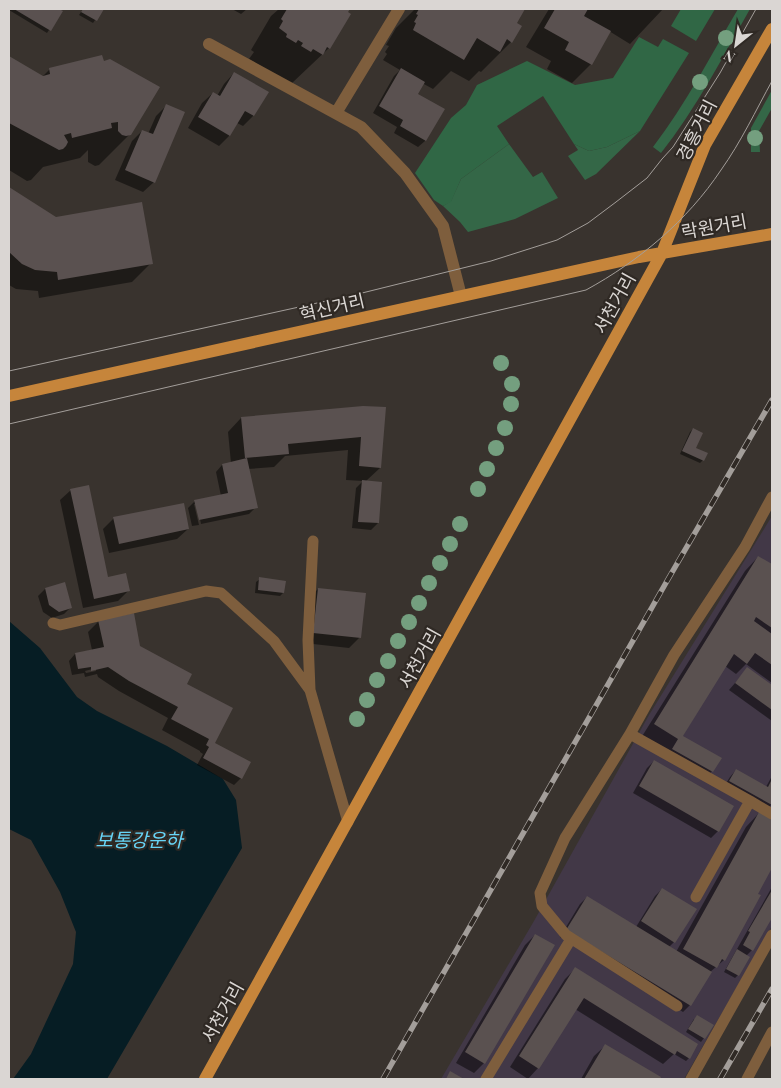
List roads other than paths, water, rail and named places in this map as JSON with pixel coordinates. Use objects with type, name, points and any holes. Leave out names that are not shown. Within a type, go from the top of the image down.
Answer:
[{"type":"main road","name":"경흥거리","points":[[662,253],[705,145],[772,29]]},
{"type":"main road","name":"락원거리","points":[[662,253],[772,234]]},
{"type":"main road","name":"혁신거리","points":[[9,396],[662,253]]},
{"type":"main road","name":"서천거리","points":[[205,1079],[662,253]]},
{"type":"street","points":[[336,113],[399,9]]},
{"type":"street","points":[[209,44],[362,127],[399,166],[443,226],[461,296]]},
{"type":"lane","points":[[677,1006],[566,935],[542,906],[540,893],[566,838],[630,734],[674,655],[745,547],[772,497]]},
{"type":"lane","points":[[313,541],[308,640],[310,690],[348,822]]},
{"type":"lane","points":[[53,623],[60,625],[206,591],[221,592],[274,641],[310,690]]},
{"type":"lane","points":[[630,734],[772,814]]},
{"type":"lane","points":[[696,897],[750,801]]},
{"type":"lane","points":[[691,1079],[772,935]]},
{"type":"lane","points":[[486,1079],[571,938]]},
{"type":"lane","points":[[747,1079],[772,1032]]},
{"type":"water","name":"보통강운하","points":[[9,621],[40,648],[77,697],[97,711],[167,746],[223,779],[236,800],[242,848],[107,1079],[13,1079],[31,1054],[73,964],[76,932],[60,892],[31,840],[9,829]]},
{"type":"tram line","points":[[9,371],[358,294],[491,261],[557,240],[588,223],[647,178],[673,147],[720,73],[756,9]]},
{"type":"tram line","points":[[9,424],[586,290],[606,279],[643,253],[693,206],[708,189],[742,137],[772,81]]},
{"type":"railway","points":[[383,1079],[772,400]]},
{"type":"railway","points":[[720,1079],[772,989]]}]
